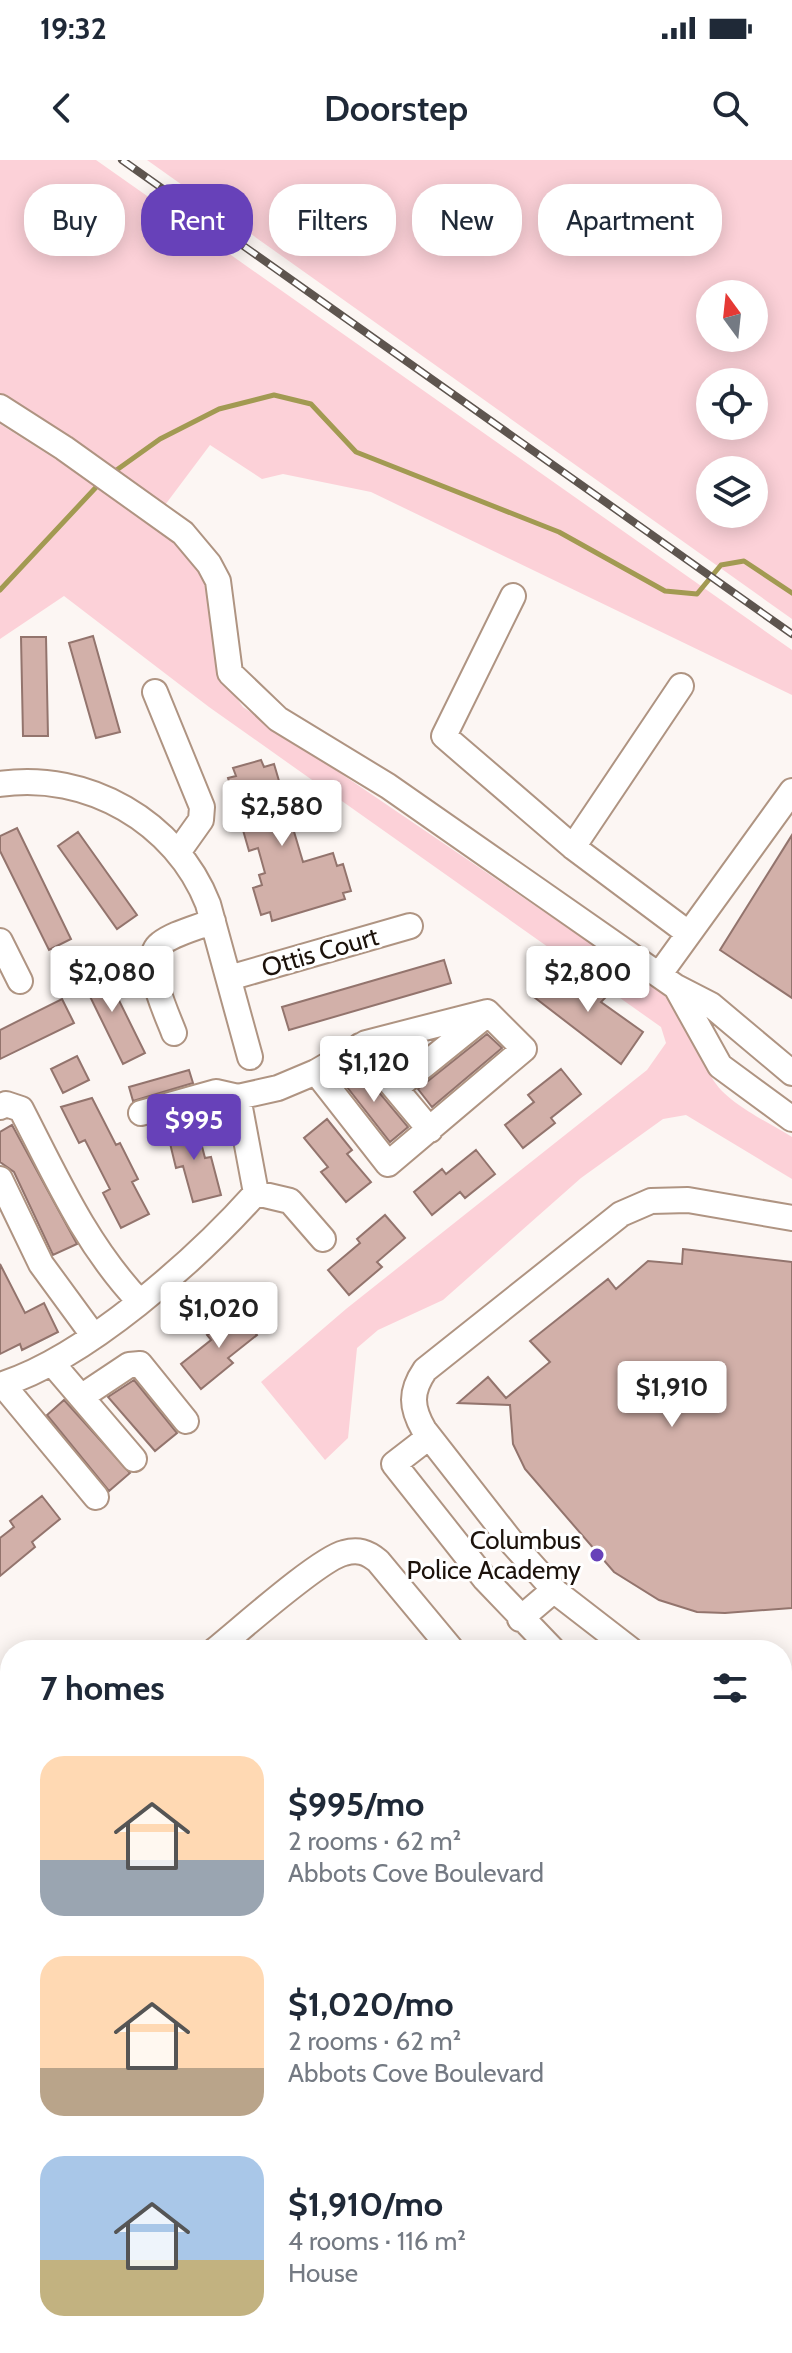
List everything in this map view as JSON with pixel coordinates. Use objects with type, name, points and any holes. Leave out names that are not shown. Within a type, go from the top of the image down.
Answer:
[{"type":"street","points":[[0,407],[64,448],[183,533],[209,564],[218,581],[230,673],[278,719],[388,786],[668,981],[711,1005],[792,1073]]},
{"type":"street","points":[[513,596],[444,736],[573,847],[688,933]]},
{"type":"street","points":[[573,847],[681,686]]},
{"type":"street","points":[[155,692],[202,807],[201,820],[179,851]]},
{"type":"street","points":[[0,784],[44,783],[92,793],[153,827],[179,851],[199,881],[213,921],[250,1057]]},
{"type":"street","points":[[668,981],[688,933],[792,791]]},
{"type":"street","points":[[174,1033],[154,978],[153,954],[159,944],[213,921]]},
{"type":"street","name":"Ottis Court","points":[[229,978],[410,926]]},
{"type":"street","points":[[0,941],[20,981]]},
{"type":"street","points":[[668,981],[720,1066],[792,1119]]},
{"type":"street","points":[[141,1113],[216,1092],[238,1097],[278,1088],[316,1072],[360,1046],[488,1014]]},
{"type":"street","points":[[396,1088],[488,1014]]},
{"type":"street","points":[[316,1072],[388,1164],[524,1049],[488,1014]]},
{"type":"street","points":[[360,1046],[430,1130]]},
{"type":"street","points":[[238,1097],[256,1193]]},
{"type":"street","points":[[0,1107],[6,1104],[21,1109],[87,1236],[111,1271],[139,1301]]},
{"type":"street","points":[[0,1179],[41,1264],[93,1335]]},
{"type":"street","points":[[256,1193],[290,1201],[323,1239]]},
{"type":"street","points":[[96,1497],[2,1385],[52,1363],[139,1301],[217,1236],[256,1193]]},
{"type":"street","points":[[618,1640],[554,1590],[514,1545],[429,1437],[414,1411],[413,1387],[425,1370],[621,1214],[651,1201],[688,1200],[792,1218]]},
{"type":"street","points":[[52,1363],[134,1459]]},
{"type":"street","points":[[81,1397],[129,1365],[140,1364],[186,1421]]},
{"type":"street","points":[[429,1437],[394,1464],[520,1619],[542,1640]]},
{"type":"street","points":[[228,1640],[328,1561],[356,1551],[368,1553],[378,1561],[444,1640]]},
{"type":"street","points":[[520,1619],[554,1590]]},
{"type":"shaded area","points":[[0,160],[96,160],[141,192],[141,256],[232,256],[792,650],[792,695],[371,492],[283,474],[262,479],[210,445],[162,509],[0,404]]},
{"type":"shaded area","points":[[147,160],[792,160],[792,619],[282,256],[396,256],[396,184],[269,184],[269,247],[253,235],[253,184],[181,184]]},
{"type":"shaded area","points":[[0,424],[153,521],[186,550],[208,578],[223,679],[243,707],[674,1000],[719,1087],[737,1104],[792,1137],[792,1179],[686,1115],[663,1119],[581,1178],[443,1300],[378,1330],[357,1348],[348,1438],[325,1460],[261,1382],[346,1309],[647,1070],[666,1043],[661,1027],[209,707],[64,596],[0,639]]},
{"type":"building","points":[[93,636],[120,732],[96,738],[69,643]]},
{"type":"building","points":[[21,637],[46,637],[48,736],[23,736]]},
{"type":"building","points":[[261,760],[264,767],[274,764],[303,862],[333,853],[337,866],[343,864],[351,891],[343,893],[345,899],[272,921],[270,912],[261,915],[253,888],[262,885],[259,875],[265,873],[258,848],[249,851],[228,778],[236,776],[233,768]]},
{"type":"building","points":[[17,828],[71,939],[49,950],[0,851],[0,836]]},
{"type":"building","points":[[78,832],[137,915],[117,929],[58,846]]},
{"type":"building","points":[[792,835],[792,998],[720,950]]},
{"type":"building","points":[[444,960],[451,983],[289,1030],[282,1007]]},
{"type":"building","points":[[101,964],[145,1053],[123,1064],[79,974]]},
{"type":"building","points":[[557,964],[605,998],[601,1002],[643,1032],[621,1064],[534,997]]},
{"type":"building","points":[[62,999],[74,1023],[0,1059],[0,1030]]},
{"type":"building","points":[[487,1034],[502,1048],[432,1107],[418,1089]]},
{"type":"building","points":[[77,1056],[89,1080],[63,1093],[51,1069]]},
{"type":"building","points":[[357,1066],[408,1127],[390,1142],[340,1078]]},
{"type":"building","points":[[561,1069],[581,1094],[551,1118],[555,1123],[523,1148],[505,1125],[534,1102],[528,1095]]},
{"type":"building","points":[[189,1070],[193,1083],[133,1101],[129,1087]]},
{"type":"building","points":[[92,1098],[138,1179],[132,1182],[149,1214],[121,1228],[103,1193],[110,1189],[85,1140],[79,1143],[61,1107]]},
{"type":"building","points":[[327,1119],[352,1150],[347,1154],[371,1182],[346,1202],[321,1172],[328,1167],[304,1138]]},
{"type":"building","points":[[196,1123],[205,1158],[211,1157],[221,1195],[193,1202],[183,1166],[176,1168],[167,1131]]},
{"type":"building","points":[[12,1125],[77,1244],[53,1255],[14,1172],[0,1162],[0,1132]]},
{"type":"building","points":[[476,1150],[495,1174],[465,1198],[460,1192],[432,1215],[414,1192],[442,1169],[446,1174]]},
{"type":"building","points":[[385,1215],[405,1238],[377,1262],[382,1267],[349,1295],[328,1270],[360,1243],[357,1239]]},
{"type":"building","points":[[683,1249],[792,1262],[792,1608],[697,1612],[659,1600],[614,1572],[525,1469],[513,1444],[510,1405],[458,1403],[488,1377],[506,1398],[550,1362],[530,1341],[608,1279],[616,1289],[648,1261],[682,1264]]},
{"type":"building","points":[[0,1264],[25,1313],[44,1303],[58,1332],[22,1350],[20,1344],[0,1354]]},
{"type":"building","points":[[237,1311],[257,1335],[228,1358],[233,1363],[201,1389],[181,1364],[211,1340],[207,1335]]},
{"type":"building","points":[[134,1380],[177,1433],[155,1451],[108,1397]]},
{"type":"building","points":[[64,1400],[130,1473],[109,1491],[47,1415]]},
{"type":"building","points":[[42,1496],[60,1519],[32,1542],[35,1547],[0,1576],[0,1538],[14,1527],[10,1521]]},
{"type":"waterway","points":[[111,474],[160,439],[219,409],[274,395],[311,404],[356,452],[559,532],[665,591],[697,594],[721,565],[744,561],[792,593]]},
{"type":"waterway","points":[[0,590],[100,483]]},
{"type":"railway","points":[[122,160],[792,634]]},
{"type":"place","name":"Columbus Police Academy","points":[[597,1555]]}]
